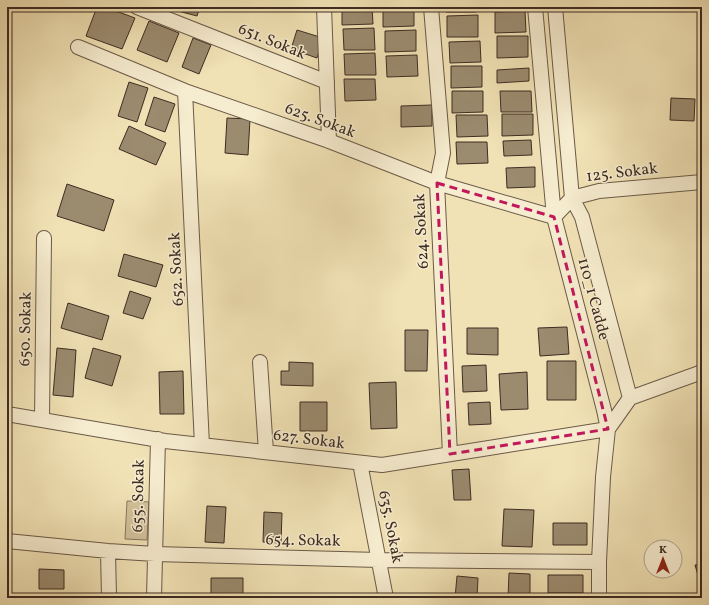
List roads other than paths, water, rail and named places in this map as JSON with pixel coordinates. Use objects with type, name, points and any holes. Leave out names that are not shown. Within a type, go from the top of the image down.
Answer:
[{"type":"street","name":"651. Sokak","points":[[137,7],[327,82]]},
{"type":"street","points":[[324,7],[328,141]]},
{"type":"street","name":"624. Sokak","points":[[431,7],[443,153],[437,183],[450,454]]},
{"type":"street","name":"110_1 Cadde","points":[[535,7],[554,217],[608,429],[603,477],[599,598]]},
{"type":"street","name":"110_1 Cadde","points":[[555,7],[572,198],[582,217],[630,398]]},
{"type":"street","name":"625. Sokak","points":[[78,47],[185,91],[328,141],[437,183],[554,217]]},
{"type":"street","name":"652. Sokak","points":[[185,91],[202,445]]},
{"type":"street","name":"125. Sokak","points":[[554,217],[572,198],[599,191],[702,182]]},
{"type":"street","name":"650. Sokak","points":[[42,420],[44,238]]},
{"type":"street","points":[[260,362],[266,452]]},
{"type":"street","points":[[608,429],[630,398],[702,372]]},
{"type":"street","name":"627. Sokak","points":[[7,414],[202,445],[382,465],[608,429]]},
{"type":"street","name":"655. Sokak","points":[[154,598],[158,439]]},
{"type":"street","name":"635. Sokak","points":[[360,463],[386,598]]},
{"type":"street","name":"654. Sokak","points":[[7,541],[155,554],[379,560],[599,562]]},
{"type":"street","points":[[108,551],[109,598]]}]
